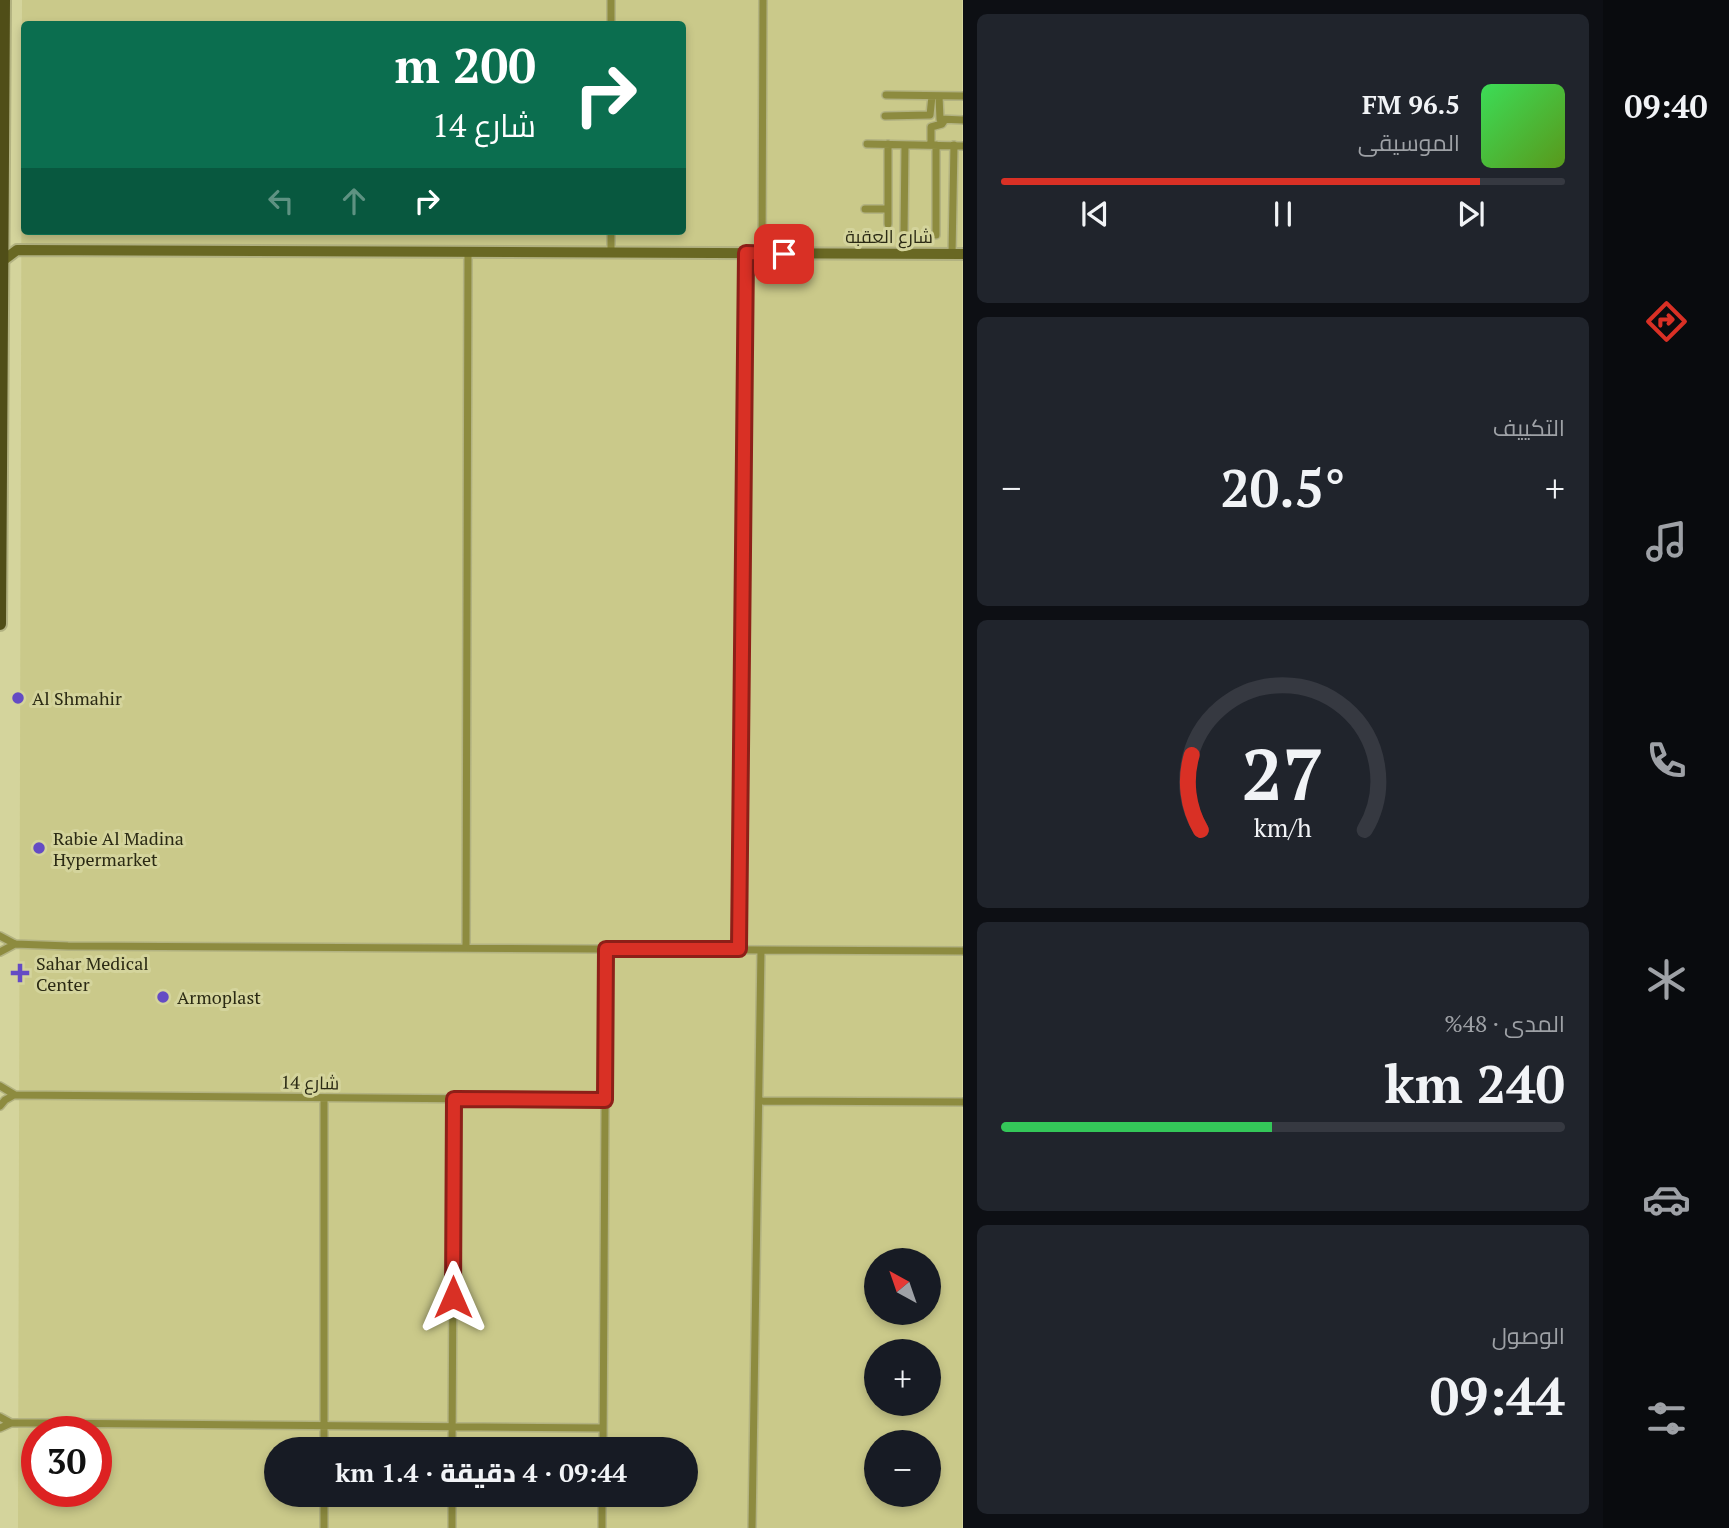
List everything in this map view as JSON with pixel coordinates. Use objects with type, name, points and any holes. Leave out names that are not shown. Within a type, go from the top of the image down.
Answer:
[{"type":"main road","points":[[0,624],[4,0]]},
{"type":"street","points":[[611,0],[611,21]]},
{"type":"street","points":[[762,254],[763,0]]},
{"type":"street","points":[[886,95],[962,96]]},
{"type":"street","points":[[885,116],[930,116],[935,96]]},
{"type":"street","points":[[935,96],[940,117],[944,121]]},
{"type":"street","points":[[936,234],[931,127],[944,121],[962,120]]},
{"type":"street","points":[[867,144],[958,146],[958,177],[953,195],[957,254]]},
{"type":"street","points":[[888,144],[888,224]]},
{"type":"street","points":[[904,233],[905,145]]},
{"type":"street","points":[[888,195],[904,195]]},
{"type":"street","points":[[936,195],[953,195]]},
{"type":"street","points":[[866,209],[888,209]]},
{"type":"street","points":[[953,216],[962,216]]},
{"type":"street","points":[[611,235],[611,253]]},
{"type":"street","points":[[1,237],[17,250],[1,262]]},
{"type":"street","name":"شارع العقبة","points":[[17,250],[957,254]]},
{"type":"street","points":[[466,948],[468,252]]},
{"type":"street","points":[[739,949],[746,253]]},
{"type":"street","points":[[0,936],[15,944],[962,951]]},
{"type":"street","points":[[0,952],[15,944]]},
{"type":"street","points":[[603,1437],[606,949]]},
{"type":"street","points":[[752,1528],[761,950]]},
{"type":"street","points":[[0,1086],[15,1095]]},
{"type":"street","points":[[0,1106],[15,1095]]},
{"type":"street","name":"شارع 14","points":[[15,1095],[605,1100]]},
{"type":"street","points":[[324,1098],[324,1437]]},
{"type":"street","points":[[452,1437],[454,1099]]},
{"type":"street","points":[[759,1101],[962,1102]]},
{"type":"street","points":[[0,1418],[11,1423],[603,1428]]},
{"type":"street","points":[[0,1428],[11,1423]]},
{"type":"street","points":[[324,1507],[324,1528]]},
{"type":"street","points":[[452,1507],[452,1528]]},
{"type":"street","points":[[602,1507],[602,1528]]},
{"type":"shaded area","points":[[22,0],[962,0],[962,1528],[18,1528],[21,235],[686,235],[686,21],[22,21]]},
{"type":"place","name":"Al Shmahir","points":[[18,698]]},
{"type":"place","name":"Rabie Al Madina Hypermarket","points":[[39,848]]},
{"type":"place","name":"Sahar Medical Center","points":[[20,973]]},
{"type":"place","name":"Armoplast","points":[[163,997]]},
{"type":"route","points":[[453,1297],[454,1099],[605,1100],[606,949],[739,949],[746,253],[784,254]]}]
